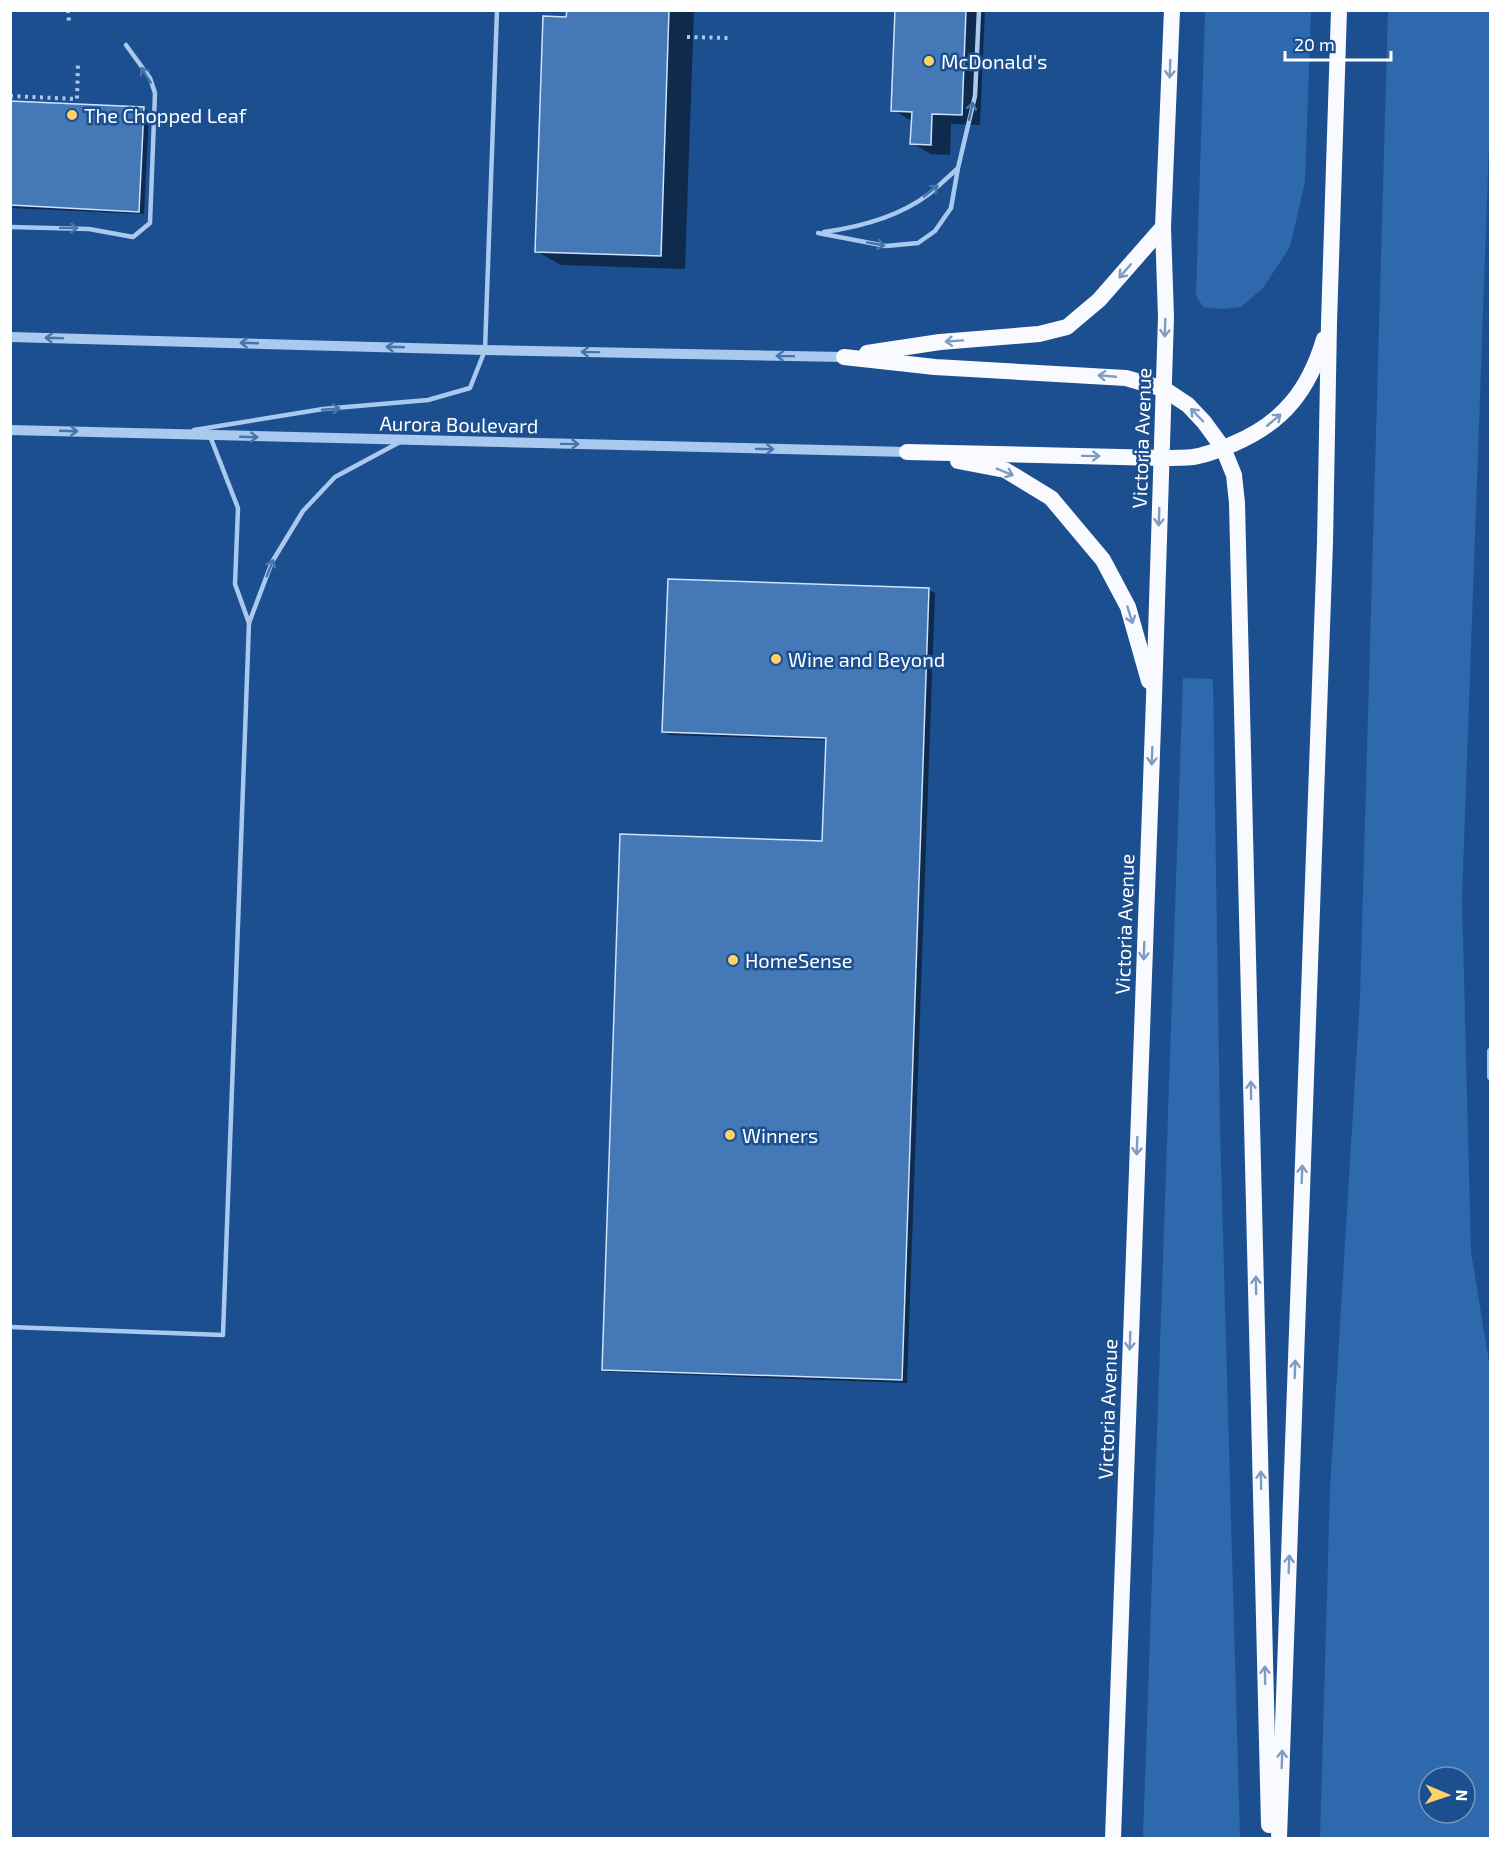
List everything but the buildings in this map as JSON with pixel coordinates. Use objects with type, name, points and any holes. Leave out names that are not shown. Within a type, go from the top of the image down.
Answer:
[{"type":"highway","name":"Victoria Avenue","points":[[1113,1839],[1164,389],[1166,317],[1163,227],[1172,10]]},
{"type":"highway","points":[[1279,1839],[1324,567],[1339,10]]},
{"type":"highway","points":[[844,357],[940,342],[1039,334],[1067,327],[1100,300],[1163,227]]},
{"type":"highway","points":[[907,452],[1194,457],[1257,434],[1290,406],[1309,377],[1329,323]]},
{"type":"highway","points":[[844,357],[935,367],[1126,378],[1164,389],[1188,405],[1204,422],[1223,448],[1234,475],[1237,503],[1269,1839]]},
{"type":"highway","points":[[907,452],[1005,470],[1051,498],[1103,560],[1128,606],[1154,698]]},
{"type":"street","points":[[10,337],[844,357]]},
{"type":"street","name":"Aurora Boulevard","points":[[10,430],[907,452]]},
{"type":"street","points":[[1491,1051],[1491,1077]]},
{"type":"lane","points":[[169,434],[323,409],[428,400],[470,388],[485,350],[497,10]]},
{"type":"lane","points":[[958,168],[928,195],[902,210],[852,228],[818,233],[886,246],[918,243],[935,231],[951,208],[975,96],[979,10]]},
{"type":"lane","points":[[10,227],[88,229],[133,237],[150,223],[155,93],[150,78],[126,45]]},
{"type":"lane","points":[[209,435],[238,508],[235,584],[249,623]]},
{"type":"lane","points":[[10,1328],[223,1335],[249,623],[272,562],[303,511],[335,477],[402,441]]},
{"type":"path","points":[[68,10],[69,22]]},
{"type":"path","points":[[687,37],[729,38]]},
{"type":"path","points":[[10,96],[76,99],[78,63]]},
{"type":"shaded area","points":[[1205,11],[1311,11],[1305,182],[1290,247],[1263,288],[1241,307],[1223,309],[1203,307],[1196,295]]},
{"type":"shaded area","points":[[1388,11],[1490,11],[1490,116],[1462,899],[1471,1252],[1490,1368],[1490,1838],[1320,1838],[1330,1489],[1360,997]]},
{"type":"shaded area","points":[[1183,678],[1213,679],[1220,1128],[1240,1838],[1143,1838]]},
{"type":"place","name":"McDonald's","points":[[929,61]]},
{"type":"place","name":"The Chopped Leaf","points":[[72,115]]},
{"type":"place","name":"Wine and Beyond","points":[[776,659]]},
{"type":"place","name":"HomeSense","points":[[733,960]]},
{"type":"place","name":"Winners","points":[[730,1135]]}]
